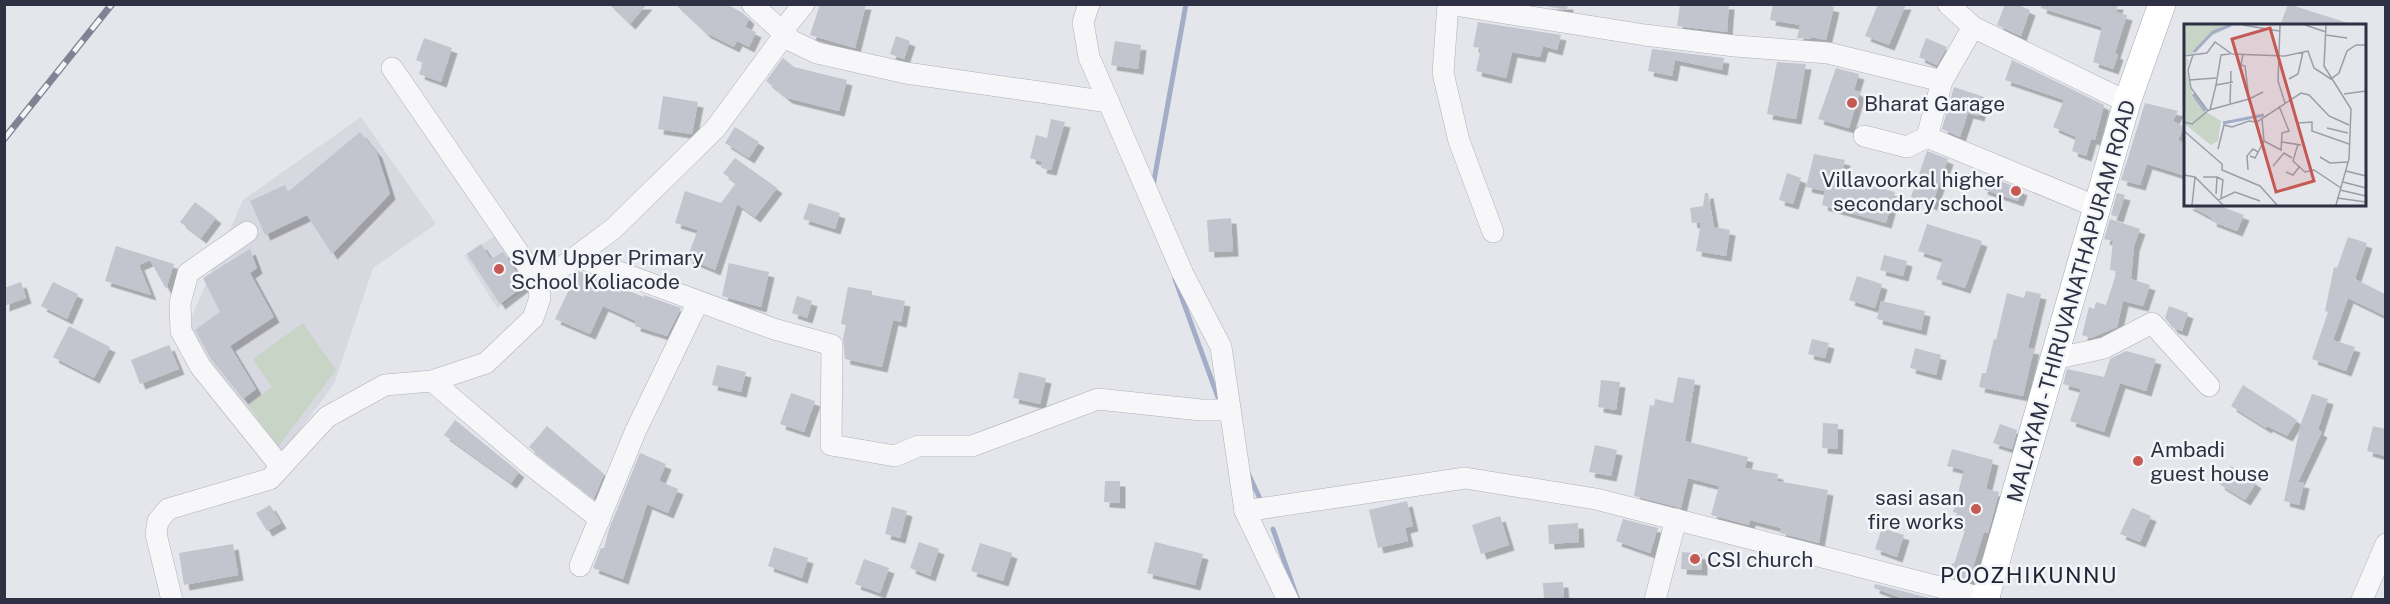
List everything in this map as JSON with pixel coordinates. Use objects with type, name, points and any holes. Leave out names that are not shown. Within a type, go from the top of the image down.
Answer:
[{"type":"main road","name":"MALAYAM - THIRUVANATHAPURAM ROAD","points":[[1987,599],[2156,6]]},
{"type":"street","points":[[752,4],[792,41],[816,53],[906,73],[1109,102]]},
{"type":"street","points":[[538,285],[613,229],[714,129],[804,4]]},
{"type":"street","points":[[1089,4],[1083,22],[1089,57],[1183,274],[1221,347],[1223,410],[1239,472],[1245,511],[1288,600]]},
{"type":"street","points":[[1493,232],[1458,141],[1443,73],[1448,4],[1645,35],[1735,46],[1828,53],[1942,81]]},
{"type":"street","points":[[1948,4],[1973,27],[2127,102]]},
{"type":"street","points":[[1864,136],[1907,147],[1927,136],[1942,81],[1973,27]]},
{"type":"street","points":[[172,600],[156,534],[158,521],[168,509],[270,479],[327,417],[385,385],[432,381],[486,363],[533,318],[540,298],[538,285],[531,271],[392,68]]},
{"type":"street","points":[[1927,136],[2097,207]]},
{"type":"street","points":[[247,232],[188,273],[180,303],[181,331],[200,366],[281,467]]},
{"type":"street","points":[[578,257],[774,329],[832,345],[831,445],[896,456],[918,446],[972,446],[1098,399],[1223,410]]},
{"type":"street","points":[[580,566],[636,430],[699,302]]},
{"type":"street","points":[[2054,359],[2104,348],[2152,323],[2209,386]]},
{"type":"street","points":[[432,381],[527,462],[600,519]]},
{"type":"street","points":[[1245,511],[1465,478],[1596,499],[1987,599]]},
{"type":"street","points":[[1656,600],[1676,519]]},
{"type":"street","points":[[2361,600],[2384,550]]},
{"type":"shaded area","points":[[361,117],[436,224],[373,268],[334,384],[279,458],[187,327],[243,200]]},
{"type":"shaded area","name":"SVM Upper Primary School Koliacode","points":[[500,233],[536,283],[497,308],[464,255]]},
{"type":"green space","points":[[303,323],[336,370],[278,447],[248,405],[272,387],[253,359]]},
{"type":"building","points":[[609,4],[647,4],[630,24]]},
{"type":"building","points":[[675,4],[726,4],[743,13],[749,19],[745,27],[756,32],[749,47],[737,41],[734,47],[706,33]]},
{"type":"building","points":[[820,4],[866,4],[855,48],[810,35]]},
{"type":"building","points":[[1535,4],[1568,4],[1567,10]]},
{"type":"building","points":[[1680,4],[1729,4],[1727,32],[1677,26]]},
{"type":"building","points":[[1773,4],[1822,4],[1834,7],[1826,40],[1811,37],[1811,39],[1797,38],[1800,25],[1770,20]]},
{"type":"building","points":[[1878,4],[1906,4],[1889,45],[1865,36]]},
{"type":"building","points":[[2005,4],[2016,4],[2030,10],[2021,36],[1997,25]]},
{"type":"building","points":[[2042,4],[2118,4],[2116,12],[2127,15],[2115,53],[2118,55],[2113,69],[2093,62],[2102,27],[2041,8]]},
{"type":"building","points":[[2288,4],[2348,23],[2348,24],[2281,24]]},
{"type":"building","points":[[1478,22],[1561,35],[1557,50],[1543,46],[1540,57],[1512,52],[1506,78],[1476,71],[1481,48],[1473,47]]},
{"type":"building","points":[[896,36],[910,41],[904,59],[890,54]]},
{"type":"building","points":[[424,38],[452,48],[441,82],[419,74],[423,63],[416,60]]},
{"type":"building","points":[[1926,38],[1947,47],[1937,65],[1919,57]]},
{"type":"building","points":[[1115,41],[1141,45],[1138,69],[1111,65]]},
{"type":"building","points":[[1652,49],[1724,58],[1722,70],[1675,60],[1672,76],[1648,71]]},
{"type":"building","points":[[783,58],[794,67],[847,80],[839,111],[787,98],[766,81]]},
{"type":"building","points":[[2012,60],[2104,105],[2095,140],[2091,139],[2086,156],[2072,151],[2076,137],[2053,127],[2064,100],[2005,80]]},
{"type":"building","points":[[1777,62],[1806,64],[1796,119],[1767,114]]},
{"type":"building","points":[[1836,68],[1859,74],[1854,90],[1860,92],[1849,128],[1818,119]]},
{"type":"building","points":[[1954,87],[1984,97],[1979,116],[1968,113],[1960,137],[1942,129]]},
{"type":"building","points":[[663,96],[698,102],[692,134],[658,129]]},
{"type":"building","points":[[2145,103],[2178,111],[2173,121],[2184,127],[2178,140],[2184,144],[2184,175],[2147,164],[2140,185],[2121,180]]},
{"type":"building","points":[[1051,119],[1065,122],[1051,170],[1041,168],[1042,162],[1030,158],[1036,135],[1047,138]]},
{"type":"building","points":[[735,127],[759,142],[749,158],[725,143]]},
{"type":"building","points":[[360,132],[377,153],[390,194],[332,254],[307,215],[265,235],[250,201],[285,185],[288,192]]},
{"type":"building","points":[[1927,151],[1948,159],[1932,205],[1911,197]]},
{"type":"building","points":[[1814,154],[1845,160],[1841,177],[1895,192],[1886,223],[1822,205],[1825,191],[1806,187]]},
{"type":"building","points":[[735,158],[777,188],[755,217],[737,204],[715,270],[687,258],[698,230],[675,223],[685,191],[721,203],[736,183],[723,173]]},
{"type":"building","points":[[1787,173],[1801,178],[1793,204],[1779,200]]},
{"type":"building","points":[[1986,175],[2022,190],[2018,201],[1982,189]]},
{"type":"building","points":[[1705,193],[1708,193],[1714,227],[1730,230],[1726,256],[1696,251],[1701,222],[1692,223],[1690,208],[1703,206]]},
{"type":"building","points":[[2117,193],[2125,195],[2118,217],[2111,215]]},
{"type":"building","points":[[195,202],[216,218],[201,238],[180,222]]},
{"type":"building","points":[[809,203],[840,213],[835,229],[803,219]]},
{"type":"building","points":[[2190,206],[2220,206],[2244,215],[2237,231],[2211,221],[2212,218]]},
{"type":"building","points":[[1231,218],[1233,251],[1209,252],[1207,220]]},
{"type":"building","points":[[2110,219],[2140,229],[2134,246],[2131,279],[2150,285],[2143,306],[2123,301],[2117,327],[2091,338],[2082,335],[2089,307],[2094,309],[2096,302],[2106,305],[2117,271],[2110,270],[2113,241],[2104,239]]},
{"type":"building","points":[[1927,224],[1982,241],[1965,288],[1936,279],[1943,259],[1918,251]]},
{"type":"building","points":[[2348,237],[2367,243],[2355,279],[2385,294],[2385,316],[2348,298],[2333,340],[2355,347],[2346,371],[2312,359],[2328,312],[2325,311],[2334,267],[2337,268]]},
{"type":"building","points":[[481,244],[491,259],[503,252],[525,285],[500,304],[467,254]]},
{"type":"building","points":[[116,246],[174,264],[166,289],[150,260],[139,265],[151,295],[105,281]]},
{"type":"building","points":[[250,249],[257,268],[250,273],[274,317],[230,346],[256,389],[243,399],[211,359],[195,330],[220,312],[203,278]]},
{"type":"building","points":[[1884,255],[1907,261],[1903,276],[1880,270]]},
{"type":"building","points":[[729,263],[769,272],[761,307],[722,296]]},
{"type":"building","points":[[578,271],[644,297],[644,295],[681,308],[667,336],[635,326],[636,321],[603,306],[590,334],[555,319]]},
{"type":"building","points":[[1857,276],[1882,284],[1875,308],[1849,300]]},
{"type":"building","points":[[21,282],[26,298],[4,306],[4,288]]},
{"type":"building","points":[[53,282],[78,294],[67,319],[41,306]]},
{"type":"building","points":[[848,287],[872,291],[872,295],[905,301],[901,322],[893,320],[882,367],[845,359],[843,338],[846,325],[841,324]]},
{"type":"building","points":[[2026,291],[2041,294],[2028,348],[2034,349],[2023,396],[1979,387],[1982,373],[1986,373],[1994,339],[1996,340],[2007,293],[2024,298]]},
{"type":"building","points":[[797,296],[812,301],[807,318],[792,313]]},
{"type":"building","points":[[1881,301],[1925,311],[1921,330],[1877,319]]},
{"type":"building","points":[[2169,306],[2188,313],[2182,331],[2173,328],[2165,318]]},
{"type":"building","points":[[69,326],[110,347],[94,378],[53,357]]},
{"type":"building","points":[[1812,339],[1829,343],[1825,358],[1808,354]]},
{"type":"building","points":[[169,345],[179,369],[140,384],[131,360]]},
{"type":"building","points":[[1915,348],[1941,355],[1936,375],[1910,368]]},
{"type":"building","points":[[2126,351],[2156,359],[2146,391],[2120,383],[2104,432],[2070,421],[2081,389],[2063,384],[2067,369],[2104,377],[2110,359]]},
{"type":"building","points":[[717,365],[746,372],[741,392],[712,385]]},
{"type":"building","points":[[1019,372],[1046,378],[1040,404],[1013,398]]},
{"type":"building","points":[[1678,377],[1695,380],[1685,441],[1748,457],[1745,468],[1778,474],[1777,481],[1828,490],[1819,543],[1780,533],[1781,528],[1750,520],[1749,525],[1711,515],[1719,486],[1688,478],[1681,508],[1634,496],[1650,405],[1654,406],[1655,399],[1673,403]]},
{"type":"building","points":[[1601,380],[1620,382],[1616,410],[1598,407]]},
{"type":"building","points":[[2243,385],[2297,420],[2287,436],[2267,426],[2266,428],[2231,406]]},
{"type":"building","points":[[791,393],[815,401],[804,432],[780,424]]},
{"type":"building","points":[[2312,394],[2328,399],[2318,430],[2322,432],[2298,482],[2304,483],[2299,505],[2284,501],[2301,423]]},
{"type":"building","points":[[455,420],[519,472],[511,483],[444,435]]},
{"type":"building","points":[[1823,423],[1838,424],[1837,449],[1822,448]]},
{"type":"building","points":[[2000,424],[2017,430],[2012,449],[1993,443]]},
{"type":"building","points":[[547,426],[604,474],[594,498],[529,447]]},
{"type":"building","points":[[2373,426],[2385,429],[2385,456],[2367,451]]},
{"type":"building","points":[[1595,445],[1617,450],[1611,476],[1589,472]]},
{"type":"building","points":[[1952,449],[1993,460],[1986,489],[1999,492],[1988,533],[1984,532],[1969,580],[1965,581],[1948,576],[1966,527],[1954,524],[1957,513],[1953,512],[1964,470],[1947,466]]},
{"type":"building","points":[[640,453],[666,464],[659,481],[678,489],[668,513],[647,504],[623,579],[593,568],[601,548],[604,548],[609,529]]},
{"type":"building","points":[[2231,466],[2256,483],[2245,500],[2219,484]]},
{"type":"building","points":[[1105,481],[1120,481],[1120,503],[1104,502]]},
{"type":"building","points":[[1407,501],[1413,526],[1405,528],[1408,541],[1378,548],[1369,510]]},
{"type":"building","points":[[270,505],[281,523],[267,531],[256,513]]},
{"type":"building","points":[[892,507],[907,511],[900,538],[885,534]]},
{"type":"building","points":[[2132,508],[2151,516],[2140,542],[2120,534]]},
{"type":"building","points":[[1500,516],[1509,545],[1481,554],[1472,525]]},
{"type":"building","points":[[1623,519],[1658,528],[1650,553],[1616,541]]},
{"type":"building","points":[[1578,523],[1579,542],[1549,544],[1548,525]]},
{"type":"building","points":[[1882,528],[1904,535],[1897,557],[1875,549]]},
{"type":"building","points":[[919,542],[939,549],[930,576],[910,568]]},
{"type":"building","points":[[1155,542],[1203,554],[1195,585],[1147,573]]},
{"type":"building","points":[[980,543],[1012,553],[1003,581],[971,571]]},
{"type":"building","points":[[233,544],[238,575],[184,585],[179,553]]},
{"type":"building","points":[[774,547],[808,558],[802,578],[768,566]]},
{"type":"building","points":[[1682,552],[1702,554],[1702,570],[1681,569]]},
{"type":"building","points":[[864,559],[889,568],[880,593],[855,584]]},
{"type":"building","points":[[1563,582],[1564,599],[1544,600],[1543,583]]},
{"type":"building","points":[[1875,584],[1937,600],[1906,600],[1874,588]]},
{"type":"waterway","points":[[1153,186],[1186,4]]},
{"type":"waterway","points":[[1175,279],[1220,403]]},
{"type":"waterway","points":[[1248,473],[1261,501]]},
{"type":"waterway","points":[[1273,529],[1298,600]]},
{"type":"railway","points":[[4,139],[112,4]]},
{"type":"place","name":"Bharat Garage","points":[[1852,103]]},
{"type":"place","name":"Villavoorkal higher secondary school","points":[[2016,191]]},
{"type":"place","name":"SVM Upper Primary School Koliacode","points":[[499,269]]},
{"type":"place","name":"Ambadi guest house","points":[[2138,461]]},
{"type":"place","name":"sasi asan fire works","points":[[1976,509]]},
{"type":"place","name":"CSI church","points":[[1695,559]]},
{"type":"district","name":"POOZHIKUNNU","points":[[2029,575]]}]
